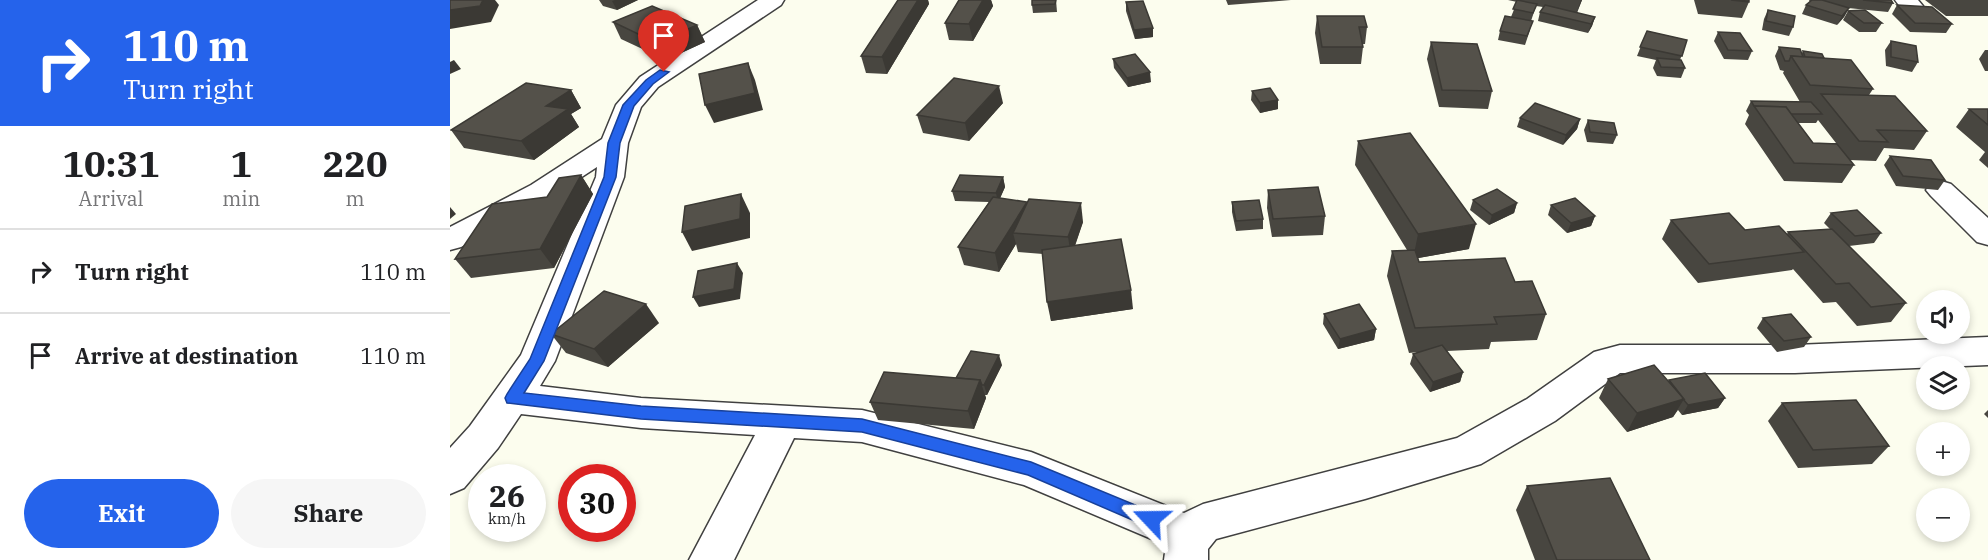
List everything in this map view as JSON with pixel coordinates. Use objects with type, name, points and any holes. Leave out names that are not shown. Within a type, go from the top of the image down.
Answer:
[{"type":"street","points":[[450,476],[484,437],[537,361],[610,177],[614,143],[628,105],[650,82],[773,0]]},
{"type":"street","points":[[450,240],[541,191],[614,143]]},
{"type":"street","points":[[1941,190],[1988,235]]},
{"type":"street","points":[[513,398],[641,413],[862,426],[1031,469],[1189,548],[1203,523],[1467,452],[1541,410],[1601,366],[1620,360],[1795,359],[1988,351]]},
{"type":"street","points":[[711,560],[783,421]]},
{"type":"building","points":[[450,0],[483,0],[480,6],[450,10]]},
{"type":"building","points":[[898,0],[918,0],[882,57],[861,56]]},
{"type":"building","points":[[959,0],[983,0],[969,24],[945,23]]},
{"type":"building","points":[[1032,0],[1056,0],[1055,4],[1032,5]]},
{"type":"building","points":[[1517,0],[1537,4],[1533,13],[1513,9]]},
{"type":"building","points":[[1812,0],[1822,0],[1849,8],[1842,16],[1806,5]]},
{"type":"building","points":[[1863,0],[1891,0],[1893,3]]},
{"type":"building","points":[[1143,1],[1153,28],[1134,30],[1126,2]]},
{"type":"building","points":[[1545,5],[1595,17],[1591,24],[1540,12]]},
{"type":"building","points":[[1897,5],[1932,7],[1952,24],[1915,23]]},
{"type":"building","points":[[652,6],[697,25],[657,43],[613,22]]},
{"type":"building","points":[[1768,10],[1795,16],[1793,27],[1766,21]]},
{"type":"building","points":[[1865,10],[1882,23],[1864,23],[1848,11]]},
{"type":"building","points":[[1317,16],[1364,16],[1367,27],[1359,27],[1363,47],[1322,47]]},
{"type":"building","points":[[1505,16],[1533,21],[1527,36],[1500,31]]},
{"type":"building","points":[[1647,31],[1687,40],[1682,56],[1640,47]]},
{"type":"building","points":[[1718,32],[1740,33],[1752,51],[1728,50]]},
{"type":"building","points":[[1891,41],[1916,46],[1918,62],[1891,57]]},
{"type":"building","points":[[1431,42],[1477,44],[1492,91],[1442,90]]},
{"type":"building","points":[[1779,47],[1800,49],[1803,57],[1791,56],[1789,61],[1785,61]]},
{"type":"building","points":[[1803,51],[1822,54],[1824,58],[1805,57]]},
{"type":"building","points":[[1135,54],[1150,72],[1127,78],[1113,59]]},
{"type":"building","points":[[1791,56],[1851,60],[1873,89],[1810,85]]},
{"type":"building","points":[[1657,58],[1681,60],[1685,68],[1661,67]]},
{"type":"building","points":[[748,63],[755,93],[705,105],[699,74]]},
{"type":"building","points":[[954,78],[999,86],[965,123],[917,115]]},
{"type":"building","points":[[526,83],[571,90],[546,106],[568,109],[521,141],[451,130]]},
{"type":"building","points":[[1270,88],[1278,100],[1260,103],[1252,91]]},
{"type":"building","points":[[1821,94],[1895,96],[1927,131],[1877,130],[1888,142],[1859,141]]},
{"type":"building","points":[[1751,101],[1811,102],[1822,114],[1791,114],[1786,107],[1754,106]]},
{"type":"building","points":[[1535,103],[1580,119],[1566,135],[1520,118]]},
{"type":"building","points":[[1754,106],[1786,107],[1813,143],[1837,144],[1854,165],[1794,163]]},
{"type":"building","points":[[1969,109],[1988,109],[1988,125]]},
{"type":"building","points":[[1588,120],[1614,123],[1617,135],[1590,132]]},
{"type":"building","points":[[1410,133],[1476,224],[1418,234],[1358,141]]},
{"type":"building","points":[[1890,156],[1931,160],[1945,180],[1903,176]]},
{"type":"building","points":[[581,175],[540,249],[455,259],[492,204],[547,197],[559,178]]},
{"type":"building","points":[[960,175],[1003,177],[996,193],[952,191]]},
{"type":"building","points":[[1318,187],[1325,216],[1273,219],[1268,190]]},
{"type":"building","points":[[1497,189],[1517,203],[1492,215],[1473,200]]},
{"type":"building","points":[[741,194],[740,219],[682,232],[685,206]]},
{"type":"building","points":[[993,197],[1027,202],[995,253],[958,247]]},
{"type":"building","points":[[1575,198],[1595,216],[1571,223],[1551,205]]},
{"type":"building","points":[[1029,199],[1081,203],[1068,237],[1013,233]]},
{"type":"building","points":[[1259,200],[1263,219],[1236,221],[1232,202]]},
{"type":"building","points":[[1857,210],[1881,233],[1855,236],[1831,213]]},
{"type":"building","points":[[1729,213],[1745,230],[1779,226],[1804,252],[1709,264],[1671,220]]},
{"type":"building","points":[[1832,229],[1906,303],[1871,307],[1849,283],[1836,284],[1788,232]]},
{"type":"building","points":[[1121,239],[1131,290],[1047,302],[1042,250]]},
{"type":"building","points":[[1415,250],[1419,262],[1505,258],[1515,282],[1532,281],[1546,314],[1494,317],[1497,324],[1415,328],[1392,251]]},
{"type":"building","points":[[737,263],[734,289],[693,297],[698,271]]},
{"type":"building","points":[[604,291],[646,304],[594,349],[551,334]]},
{"type":"building","points":[[1359,304],[1376,329],[1340,339],[1324,314]]},
{"type":"building","points":[[1791,314],[1811,337],[1784,341],[1763,318]]},
{"type":"building","points":[[1442,345],[1463,372],[1433,382],[1413,354]]},
{"type":"building","points":[[971,351],[999,355],[984,385],[980,380],[956,378]]},
{"type":"building","points":[[1654,365],[1684,399],[1637,413],[1608,379]]},
{"type":"building","points":[[884,372],[980,380],[968,411],[870,402]]},
{"type":"building","points":[[1705,373],[1725,398],[1688,405],[1669,380]]},
{"type":"building","points":[[1856,400],[1889,446],[1813,450],[1782,403]]},
{"type":"building","points":[[1610,478],[1650,560],[1557,560],[1527,486]]},
{"type":"route","points":[[664,72],[650,82],[628,105],[614,143],[610,177],[537,361],[513,398],[641,413],[862,426],[1031,469],[1151,519]]}]
